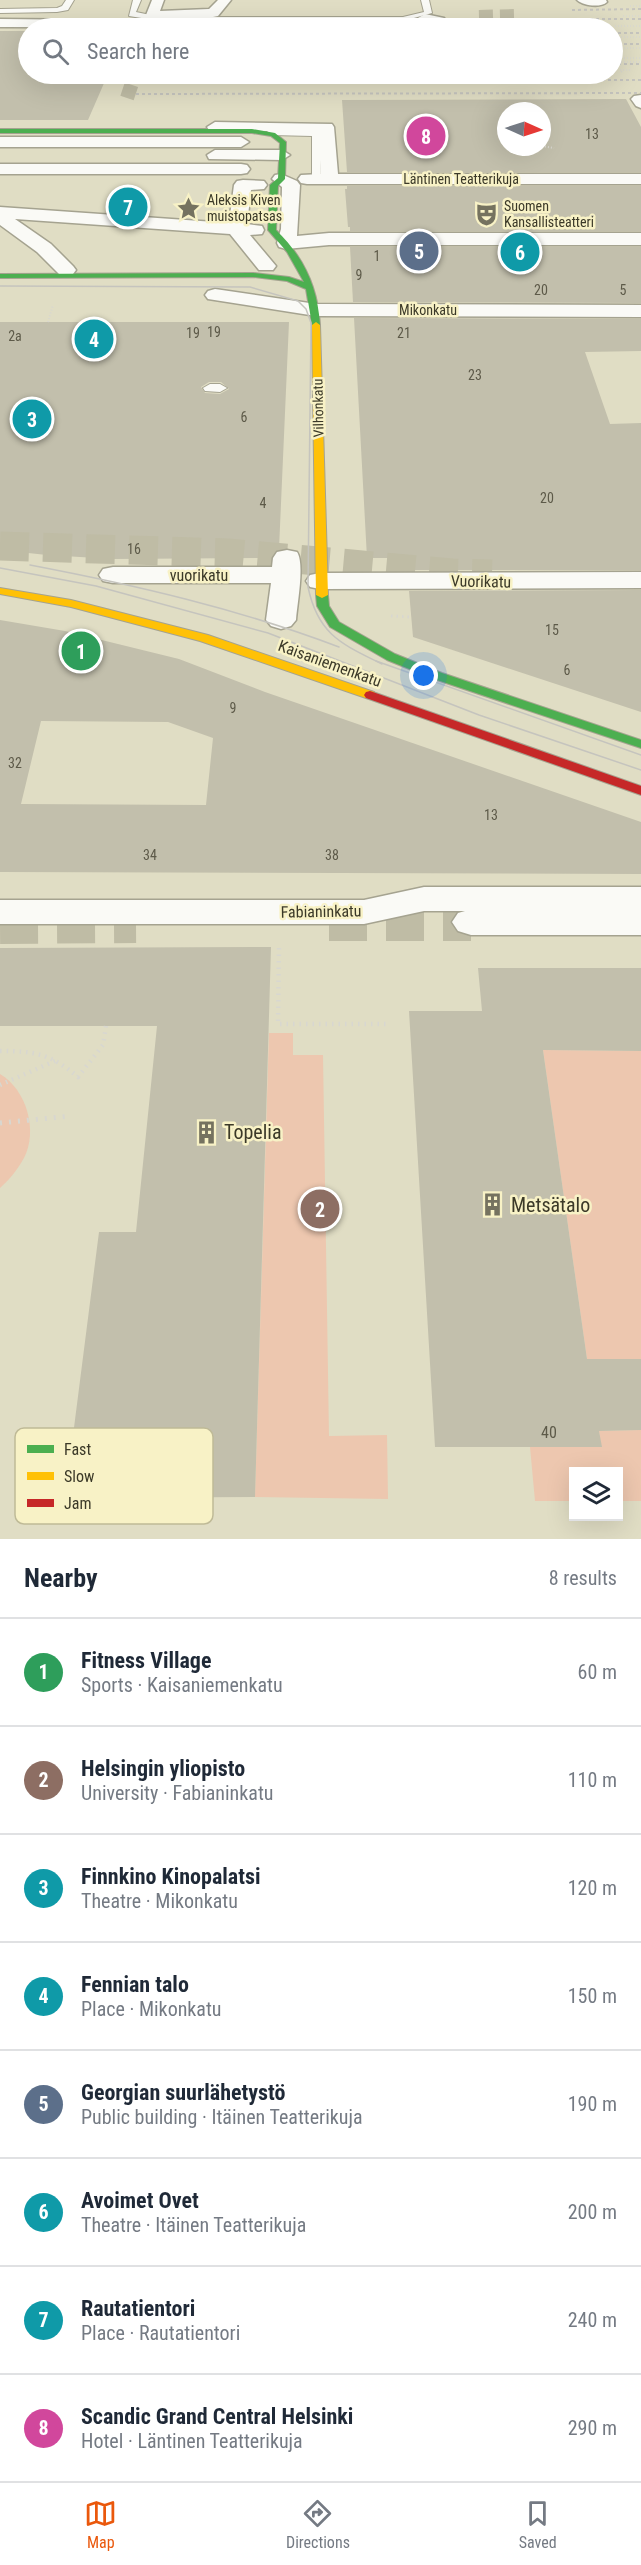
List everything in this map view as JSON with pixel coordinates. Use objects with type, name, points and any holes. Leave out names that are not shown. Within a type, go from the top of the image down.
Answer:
[{"type":"main road","points":[[0,129],[238,127],[280,156]]},
{"type":"main road","name":"Vilhonkatu","points":[[286,243],[310,288],[316,310],[320,580]]},
{"type":"main road","points":[[0,276],[259,275],[289,279],[310,288]]},
{"type":"main road","name":"Mikonkatu","points":[[209,295],[296,294],[310,288]]},
{"type":"main road","name":"Kaisaniemenkatu","points":[[320,580],[323,606],[334,624],[374,649],[438,676],[641,744]]},
{"type":"main road","name":"Kaisaniemenkatu","points":[[0,591],[71,604],[204,638],[641,791]]},
{"type":"street","points":[[160,2],[152,15],[216,13],[225,0]]},
{"type":"street","points":[[584,1],[601,2]]},
{"type":"street","points":[[91,18],[98,8]]},
{"type":"street","points":[[444,8],[444,18]]},
{"type":"street","points":[[0,23],[18,24]]},
{"type":"street","points":[[0,129],[129,124],[326,127],[329,135],[327,170]]},
{"type":"street","points":[[0,142],[280,156]]},
{"type":"street","points":[[0,155],[280,156]]},
{"type":"street","points":[[4,183],[280,156]]},
{"type":"street","points":[[280,156],[291,185],[290,229],[286,243],[339,239],[641,238]]},
{"type":"street","name":"Läntinen Teatterikuja","points":[[280,156],[327,170],[641,179]]},
{"type":"street","points":[[258,185],[243,185],[246,230],[250,249],[266,266]]},
{"type":"street","points":[[0,214],[246,230]]},
{"type":"street","points":[[0,214],[44,248],[66,270]]},
{"type":"street","name":"Mikonkatu","points":[[209,295],[316,310],[641,311]]},
{"type":"street","name":"vuorikatu","points":[[113,575],[184,567],[287,566],[286,611]]},
{"type":"street","name":"Vuorikatu","points":[[320,580],[641,580]]},
{"type":"street","name":"Fabianinkatu","points":[[0,912],[364,912],[424,899],[641,898]]},
{"type":"street","points":[[471,921],[641,922]]},
{"type":"lane","points":[[0,11],[57,10],[65,8],[70,0]]},
{"type":"lane","points":[[137,0],[132,14],[142,17],[176,18]]},
{"type":"lane","points":[[407,18],[428,13],[425,0]]},
{"type":"lane","points":[[0,4],[55,3],[11,2]]},
{"type":"lane","points":[[214,18],[254,9]]},
{"type":"lane","points":[[237,18],[307,9]]},
{"type":"lane","points":[[293,18],[324,9]]},
{"type":"lane","points":[[303,18],[342,9]]},
{"type":"lane","points":[[340,18],[369,11]]},
{"type":"lane","points":[[326,18],[386,11]]},
{"type":"lane","points":[[250,18],[264,15],[274,18]]},
{"type":"lane","points":[[340,18],[352,15],[390,18]]},
{"type":"lane","points":[[280,156],[317,132],[327,170]]},
{"type":"path","points":[[623,37],[641,37]]},
{"type":"path","points":[[623,48],[641,48]]},
{"type":"path","points":[[623,60],[641,60]]},
{"type":"path","points":[[432,135],[437,135]]},
{"type":"path","points":[[48,322],[54,304]]},
{"type":"path","points":[[279,941],[278,1024],[390,1024]]},
{"type":"path","points":[[0,1051],[36,1052],[57,1059],[78,1077],[103,1045],[106,1026]]},
{"type":"path","points":[[0,1085],[57,1059]]},
{"type":"path","points":[[0,1123],[71,1116]]},
{"type":"shaded area","points":[[269,1033],[293,1033],[293,1055],[323,1055],[329,1436],[387,1435],[388,1499],[255,1497]]},
{"type":"shaded area","points":[[543,1050],[641,1051],[641,1359],[587,1359]]},
{"type":"shaded area","points":[[0,1074],[17,1090],[23,1100],[30,1124],[30,1136],[24,1158],[0,1188]]},
{"type":"shaded area","points":[[641,1430],[641,1501],[623,1501],[623,1467],[569,1467],[569,1501],[535,1501],[530,1447],[601,1447],[599,1431]]},
{"type":"building","points":[[0,31],[18,31],[18,84],[104,84],[88,120],[0,120]]},
{"type":"building","points":[[626,99],[641,127],[641,172],[347,172],[342,100]]},
{"type":"building","name":"Suomen Kansallisteatteri","points":[[347,186],[641,186],[641,231],[350,231],[345,189]]},
{"type":"building","points":[[350,247],[641,247],[641,303],[353,302]]},
{"type":"building","points":[[354,318],[641,319],[641,351],[585,352],[610,424],[641,423],[641,570],[407,570],[406,558],[367,558]]},
{"type":"building","points":[[0,322],[289,322],[279,549],[271,558],[113,559],[0,550]],"holes":[[[209,382],[221,382],[229,389],[220,394],[205,393],[201,387]]]},
{"type":"building","points":[[641,590],[641,712],[413,637],[409,591]]},
{"type":"building","points":[[0,620],[65,631],[179,659],[265,692],[641,822],[641,874],[0,872]],"holes":[[[41,721],[168,722],[213,738],[206,805],[21,804]]]},
{"type":"building","name":"Topelia","points":[[271,947],[255,1497],[213,1497],[213,1428],[74,1428],[99,1232],[136,1232],[157,1026],[0,1026],[0,948]]},
{"type":"building","name":"Metsätalo","points":[[478,968],[641,968],[641,1051],[543,1050],[587,1359],[641,1359],[641,1430],[599,1431],[602,1447],[435,1447],[409,1011],[482,1011]]},
{"type":"tunnel","points":[[479,17],[515,16]]},
{"type":"tunnel","points":[[127,98],[132,84]]},
{"type":"tunnel","points":[[0,546],[228,553],[452,573],[492,574]]},
{"type":"tunnel","points":[[329,922],[471,922]]},
{"type":"tunnel","points":[[0,925],[136,924]]},
{"type":"tram line","points":[[0,286],[250,287],[298,301],[306,309],[311,323],[308,587],[312,603],[325,627],[344,644],[377,661]]},
{"type":"tram line","points":[[30,565],[186,599],[263,621],[339,647]]},
{"type":"tram line","points":[[0,568],[96,586],[268,633],[479,715],[641,770]]},
{"type":"tram line","points":[[377,661],[641,755]]},
{"type":"tram line","points":[[377,661],[382,664]]},
{"type":"railway","points":[[572,10],[641,9]]},
{"type":"railway","points":[[623,19],[641,19]]},
{"type":"railway","points":[[623,33],[641,33]]},
{"type":"railway","points":[[623,44],[641,44]]},
{"type":"railway","points":[[623,64],[641,64]]},
{"type":"railway","points":[[623,80],[641,80]]},
{"type":"railway","points":[[136,94],[641,93]]},
{"type":"traffic: fast","points":[[0,131],[252,131],[273,134],[283,142],[281,179],[274,185],[272,230],[290,250],[304,273],[313,298],[316,325]]},
{"type":"traffic: fast","points":[[0,276],[253,275],[289,279],[310,288]]},
{"type":"traffic: fast","points":[[322,595],[323,606],[334,624],[391,657],[438,676],[641,744]]},
{"type":"traffic: slow","points":[[316,325],[322,595]]},
{"type":"traffic: slow","points":[[0,591],[71,604],[204,638],[370,695]]},
{"type":"traffic: jam","points":[[370,695],[641,791]]},
{"type":"place","name":"Scandic Grand Central Helsinki","points":[[426,136]]},
{"type":"place","name":"Rautatientori","points":[[128,207]]},
{"type":"place","name":"Aleksis Kiven muistopatsas","points":[[189,208]]},
{"type":"place","name":"Suomen Kansallisteatteri","points":[[486,214]]},
{"type":"place","name":"Georgian suurlähetystö","points":[[419,251]]},
{"type":"place","name":"Avoimet Ovet","points":[[520,252]]},
{"type":"place","name":"Fennian talo","points":[[94,339]]},
{"type":"place","name":"Finnkino Kinopalatsi","points":[[32,419]]},
{"type":"place","name":"Fitness Village","points":[[81,651]]},
{"type":"place","name":"Topelia","points":[[206,1132]]},
{"type":"place","name":"Metsätalo","points":[[493,1205]]},
{"type":"place","name":"Helsingin yliopisto","points":[[320,1209]]}]
